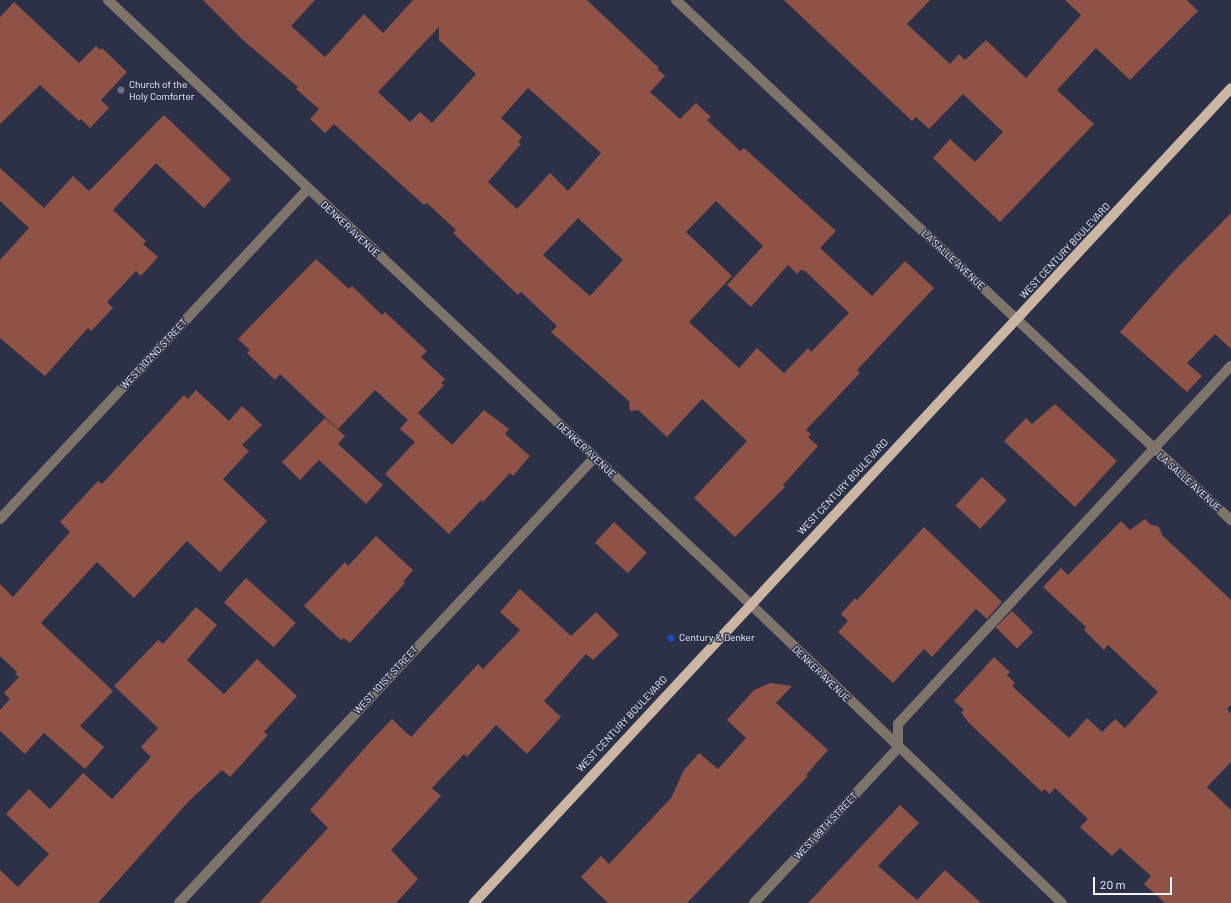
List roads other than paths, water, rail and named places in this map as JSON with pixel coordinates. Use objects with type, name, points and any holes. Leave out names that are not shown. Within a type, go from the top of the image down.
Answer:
[{"type":"main road","name":"WEST CENTURY BOULEVARD","points":[[474,903],[1231,88]]},
{"type":"street","name":"DENKER AVENUE","points":[[108,0],[750,605],[1062,903]]},
{"type":"street","name":"LA SALLE AVENUE","points":[[676,0],[1231,520]]},
{"type":"street","name":"WEST 102ND STREET","points":[[0,519],[308,189]]},
{"type":"street","points":[[898,748],[898,724],[1231,366]]},
{"type":"street","name":"WEST 101ST STREET","points":[[179,903],[594,458]]},
{"type":"street","name":"WEST 99TH STREET","points":[[754,903],[898,748]]},
{"type":"place","name":"Church of the Holy Comforter","points":[[121,90]]},
{"type":"place","name":"Century & Denker","points":[[671,638]]}]
